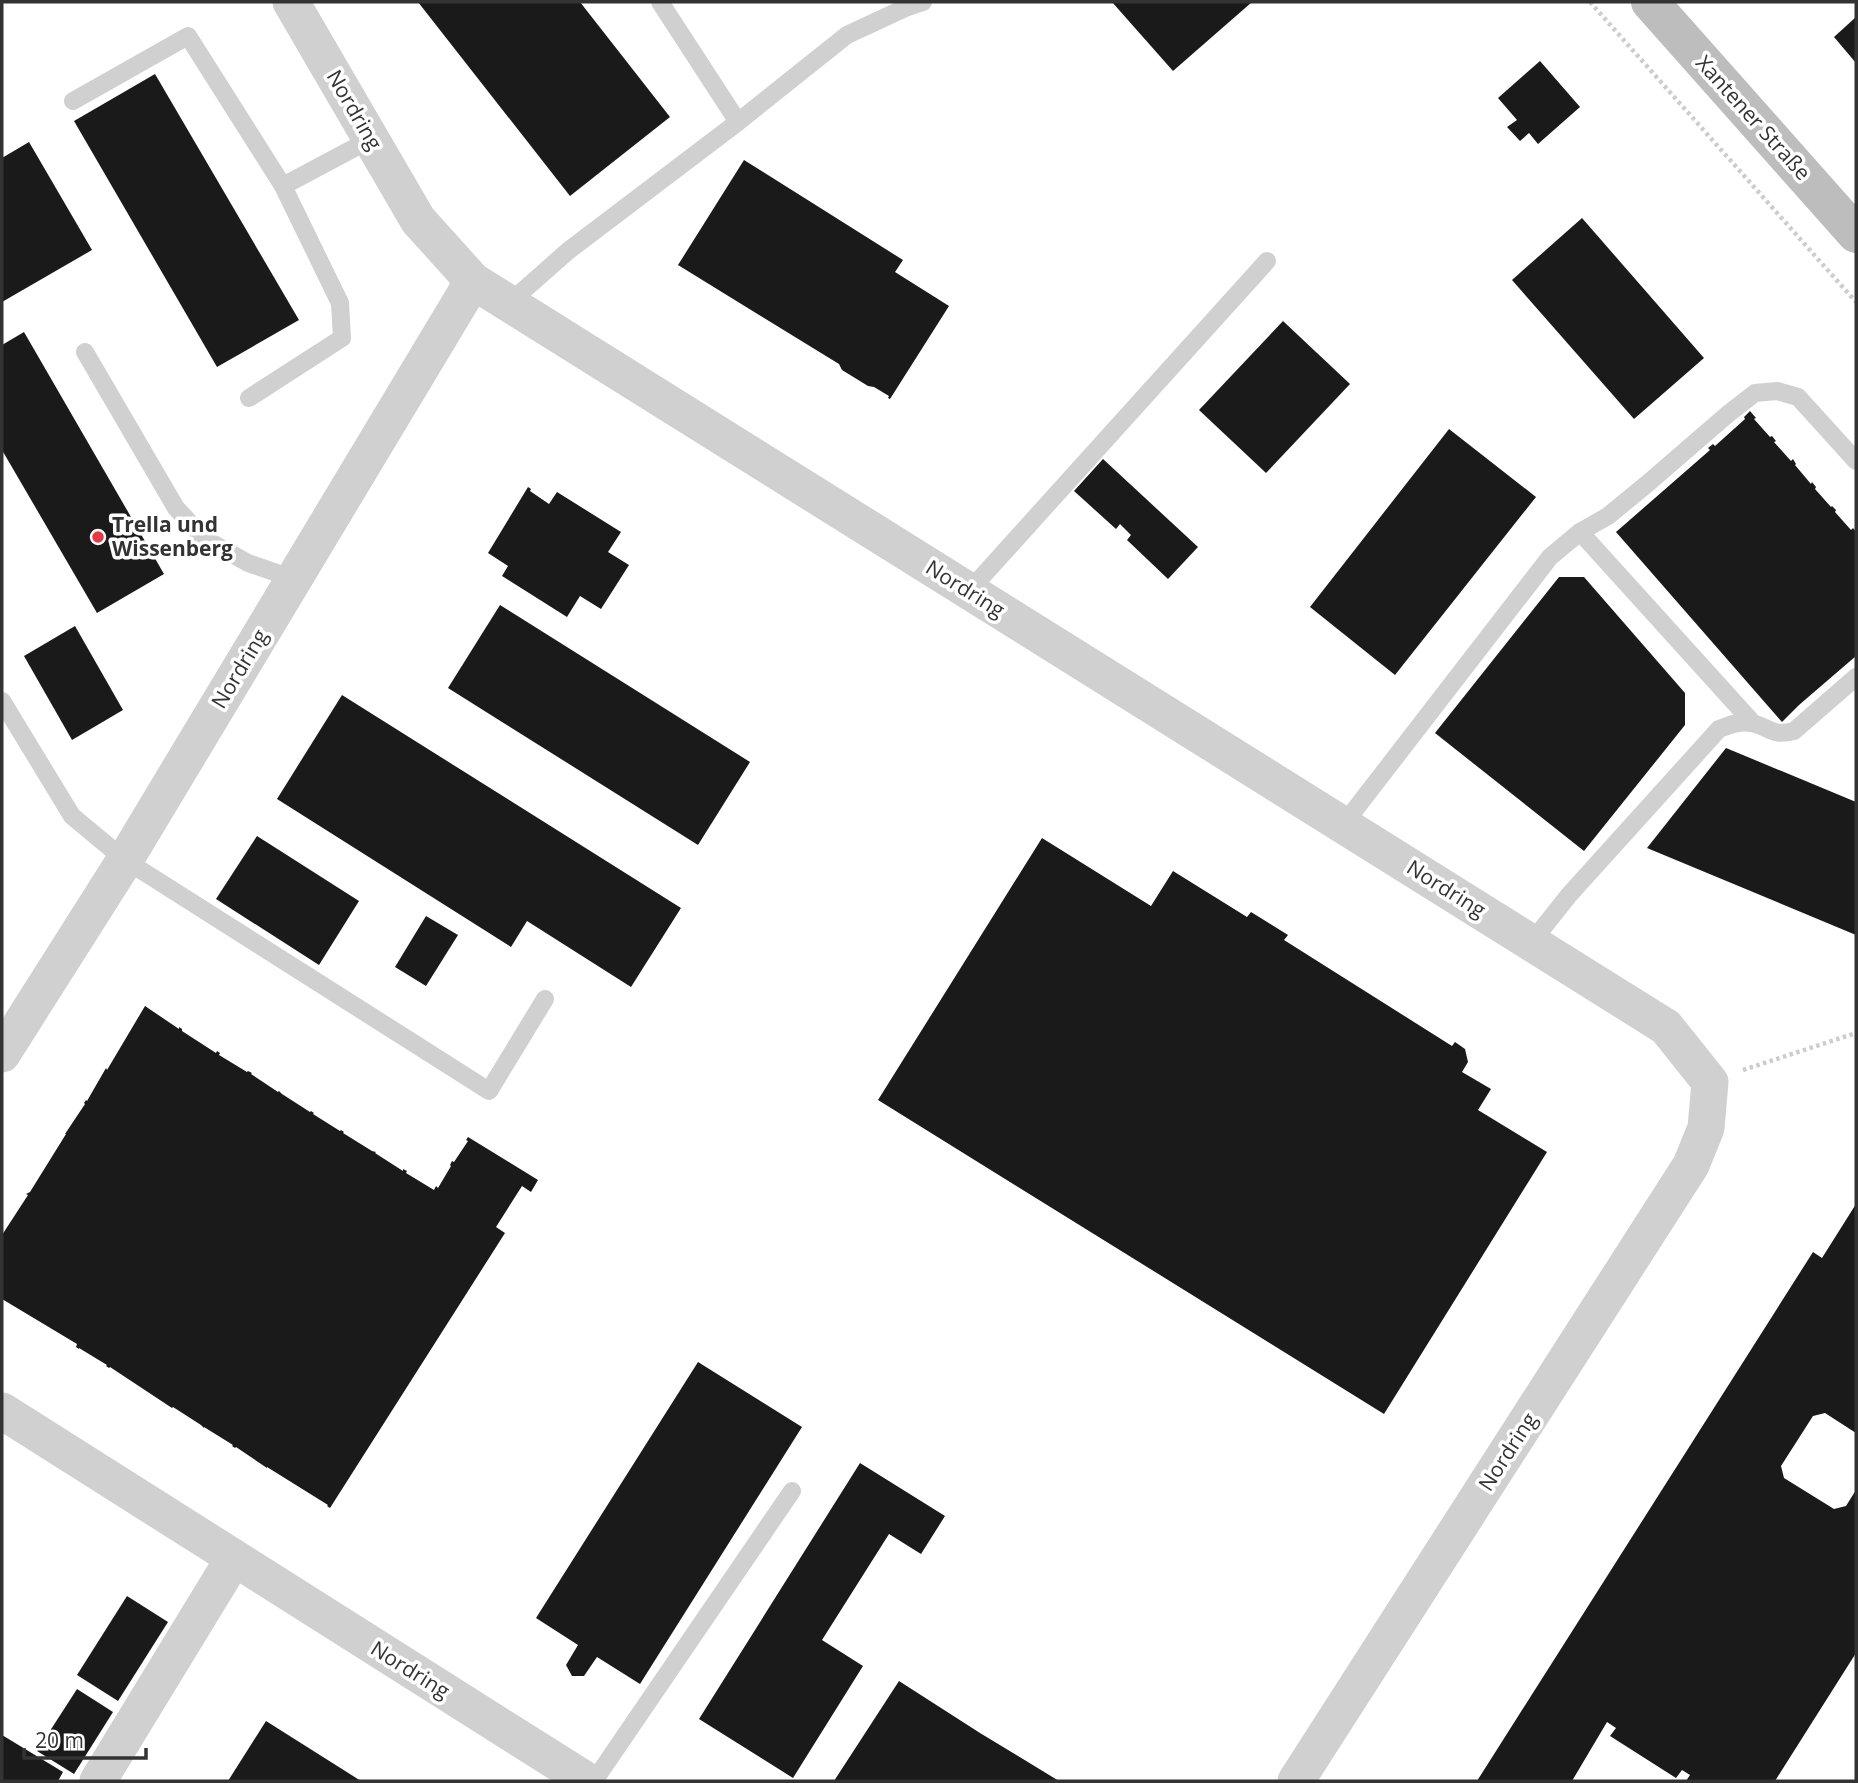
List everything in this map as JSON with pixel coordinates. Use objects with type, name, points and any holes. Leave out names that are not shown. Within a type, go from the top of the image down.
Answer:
[{"type":"main road","name":"Xantener Straße","points":[[1650,2],[1856,234]]},
{"type":"street","name":"Nordring","points":[[291,2],[418,220],[473,281],[1666,1027],[1710,1082],[1706,1128],[1691,1165],[1296,1781]]},
{"type":"street","name":"Nordring","points":[[2,1054],[125,860],[473,281]]},
{"type":"street","name":"Nordring","points":[[2,1411],[587,1781]]},
{"type":"street","points":[[98,1781],[234,1558]]},
{"type":"lane","points":[[660,2],[738,122]]},
{"type":"lane","points":[[509,303],[568,251],[738,122],[846,35],[903,5],[923,2]]},
{"type":"lane","points":[[73,101],[188,36],[283,186],[340,303],[342,338],[249,398]]},
{"type":"lane","points":[[283,186],[371,139]]},
{"type":"lane","points":[[969,591],[1267,261]]},
{"type":"lane","points":[[85,352],[176,508],[205,539],[248,563],[294,579]]},
{"type":"lane","points":[[1343,825],[1550,557],[1580,531],[1608,516],[1755,393],[1777,391],[1798,397],[1856,461]]},
{"type":"lane","points":[[1580,531],[1753,723],[1782,734],[1794,731],[1856,677]]},
{"type":"lane","points":[[2,701],[72,816],[125,860],[489,1091],[545,999]]},
{"type":"lane","points":[[1531,943],[1569,895],[1718,729],[1735,723],[1753,723]]},
{"type":"lane","points":[[594,1781],[792,1490]]},
{"type":"path","points":[[1590,2],[1856,302]]},
{"type":"path","points":[[1710,1082],[1856,1032]]},
{"type":"building","points":[[418,2],[580,2],[670,117],[570,196]]},
{"type":"building","points":[[1112,2],[1252,2],[1173,71]]},
{"type":"building","points":[[1856,17],[1856,63],[1834,37]]},
{"type":"building","points":[[1540,61],[1580,107],[1538,144],[1529,133],[1520,141],[1507,127],[1517,120],[1498,98]]},
{"type":"building","points":[[155,74],[299,320],[217,367],[74,121]]},
{"type":"building","points":[[29,142],[92,250],[2,302],[2,158]]},
{"type":"building","points":[[744,160],[903,260],[895,272],[949,306],[890,399],[842,370],[839,364],[678,265]]},
{"type":"building","points":[[1582,218],[1704,358],[1634,419],[1512,280]]},
{"type":"building","points":[[1283,321],[1350,384],[1266,473],[1199,410]]},
{"type":"building","points":[[24,332],[164,574],[97,613],[2,450],[2,345]]},
{"type":"building","points":[[1750,411],[1835,512],[1856,532],[1856,656],[1782,722],[1616,532],[1710,450],[1708,448],[1713,444],[1715,446],[1745,419]]},
{"type":"building","points":[[1449,429],[1536,497],[1395,675],[1310,607]]},
{"type":"building","points":[[1103,459],[1198,547],[1168,579],[1127,540],[1131,535],[1120,524],[1116,529],[1074,491]]},
{"type":"building","points":[[528,487],[549,504],[557,492],[621,532],[608,552],[629,565],[601,609],[580,596],[567,617],[502,576],[508,566],[488,553]]},
{"type":"building","points":[[1559,577],[1584,577],[1685,693],[1685,725],[1584,851],[1435,733]]},
{"type":"building","points":[[500,605],[750,762],[698,845],[448,688]]},
{"type":"building","points":[[75,626],[123,710],[72,740],[24,656]]},
{"type":"building","points":[[342,695],[681,908],[631,987],[527,921],[511,947],[277,799]]},
{"type":"building","points":[[1726,748],[1856,802],[1856,935],[1647,848]]},
{"type":"building","points":[[257,836],[359,901],[319,965],[216,899]]},
{"type":"building","points":[[1042,838],[1151,906],[1173,871],[1247,917],[1251,912],[1288,935],[1284,940],[1452,1046],[1455,1042],[1465,1049],[1468,1062],[1462,1072],[1491,1089],[1478,1110],[1547,1152],[1384,1414],[878,1100]]},
{"type":"building","points":[[426,916],[458,935],[426,986],[395,967]]},
{"type":"building","points":[[145,1006],[434,1190],[436,1186],[438,1188],[468,1137],[538,1180],[531,1192],[522,1186],[496,1227],[505,1233],[330,1508],[79,1349],[77,1344],[2,1299],[2,1235]]},
{"type":"building","points":[[1856,1204],[1856,1433],[1825,1413],[1813,1416],[1781,1466],[1784,1478],[1834,1509],[1846,1506],[1856,1490],[1856,1653],[1775,1781],[1686,1781],[1690,1775],[1682,1770],[1676,1778],[1610,1736],[1616,1728],[1607,1722],[1572,1781],[1477,1781],[1813,1252],[1822,1258]]},
{"type":"building","points":[[698,1362],[802,1427],[640,1684],[597,1657],[584,1676],[572,1676],[566,1665],[578,1645],[536,1618]]},
{"type":"building","points":[[860,1463],[945,1516],[921,1554],[889,1534],[822,1640],[863,1666],[793,1778],[699,1719]]},
{"type":"building","points":[[127,1596],[168,1622],[118,1701],[77,1675]]},
{"type":"building","points":[[899,1681],[980,1733],[1059,1781],[834,1781]]},
{"type":"building","points":[[77,1689],[113,1712],[74,1774],[37,1751]]},
{"type":"building","points":[[266,1721],[361,1781],[228,1781]]},
{"type":"building","points":[[2,1735],[63,1772],[58,1781],[2,1781]]},
{"type":"place","name":"Trella und Wissenberg","points":[[98,537]]}]
